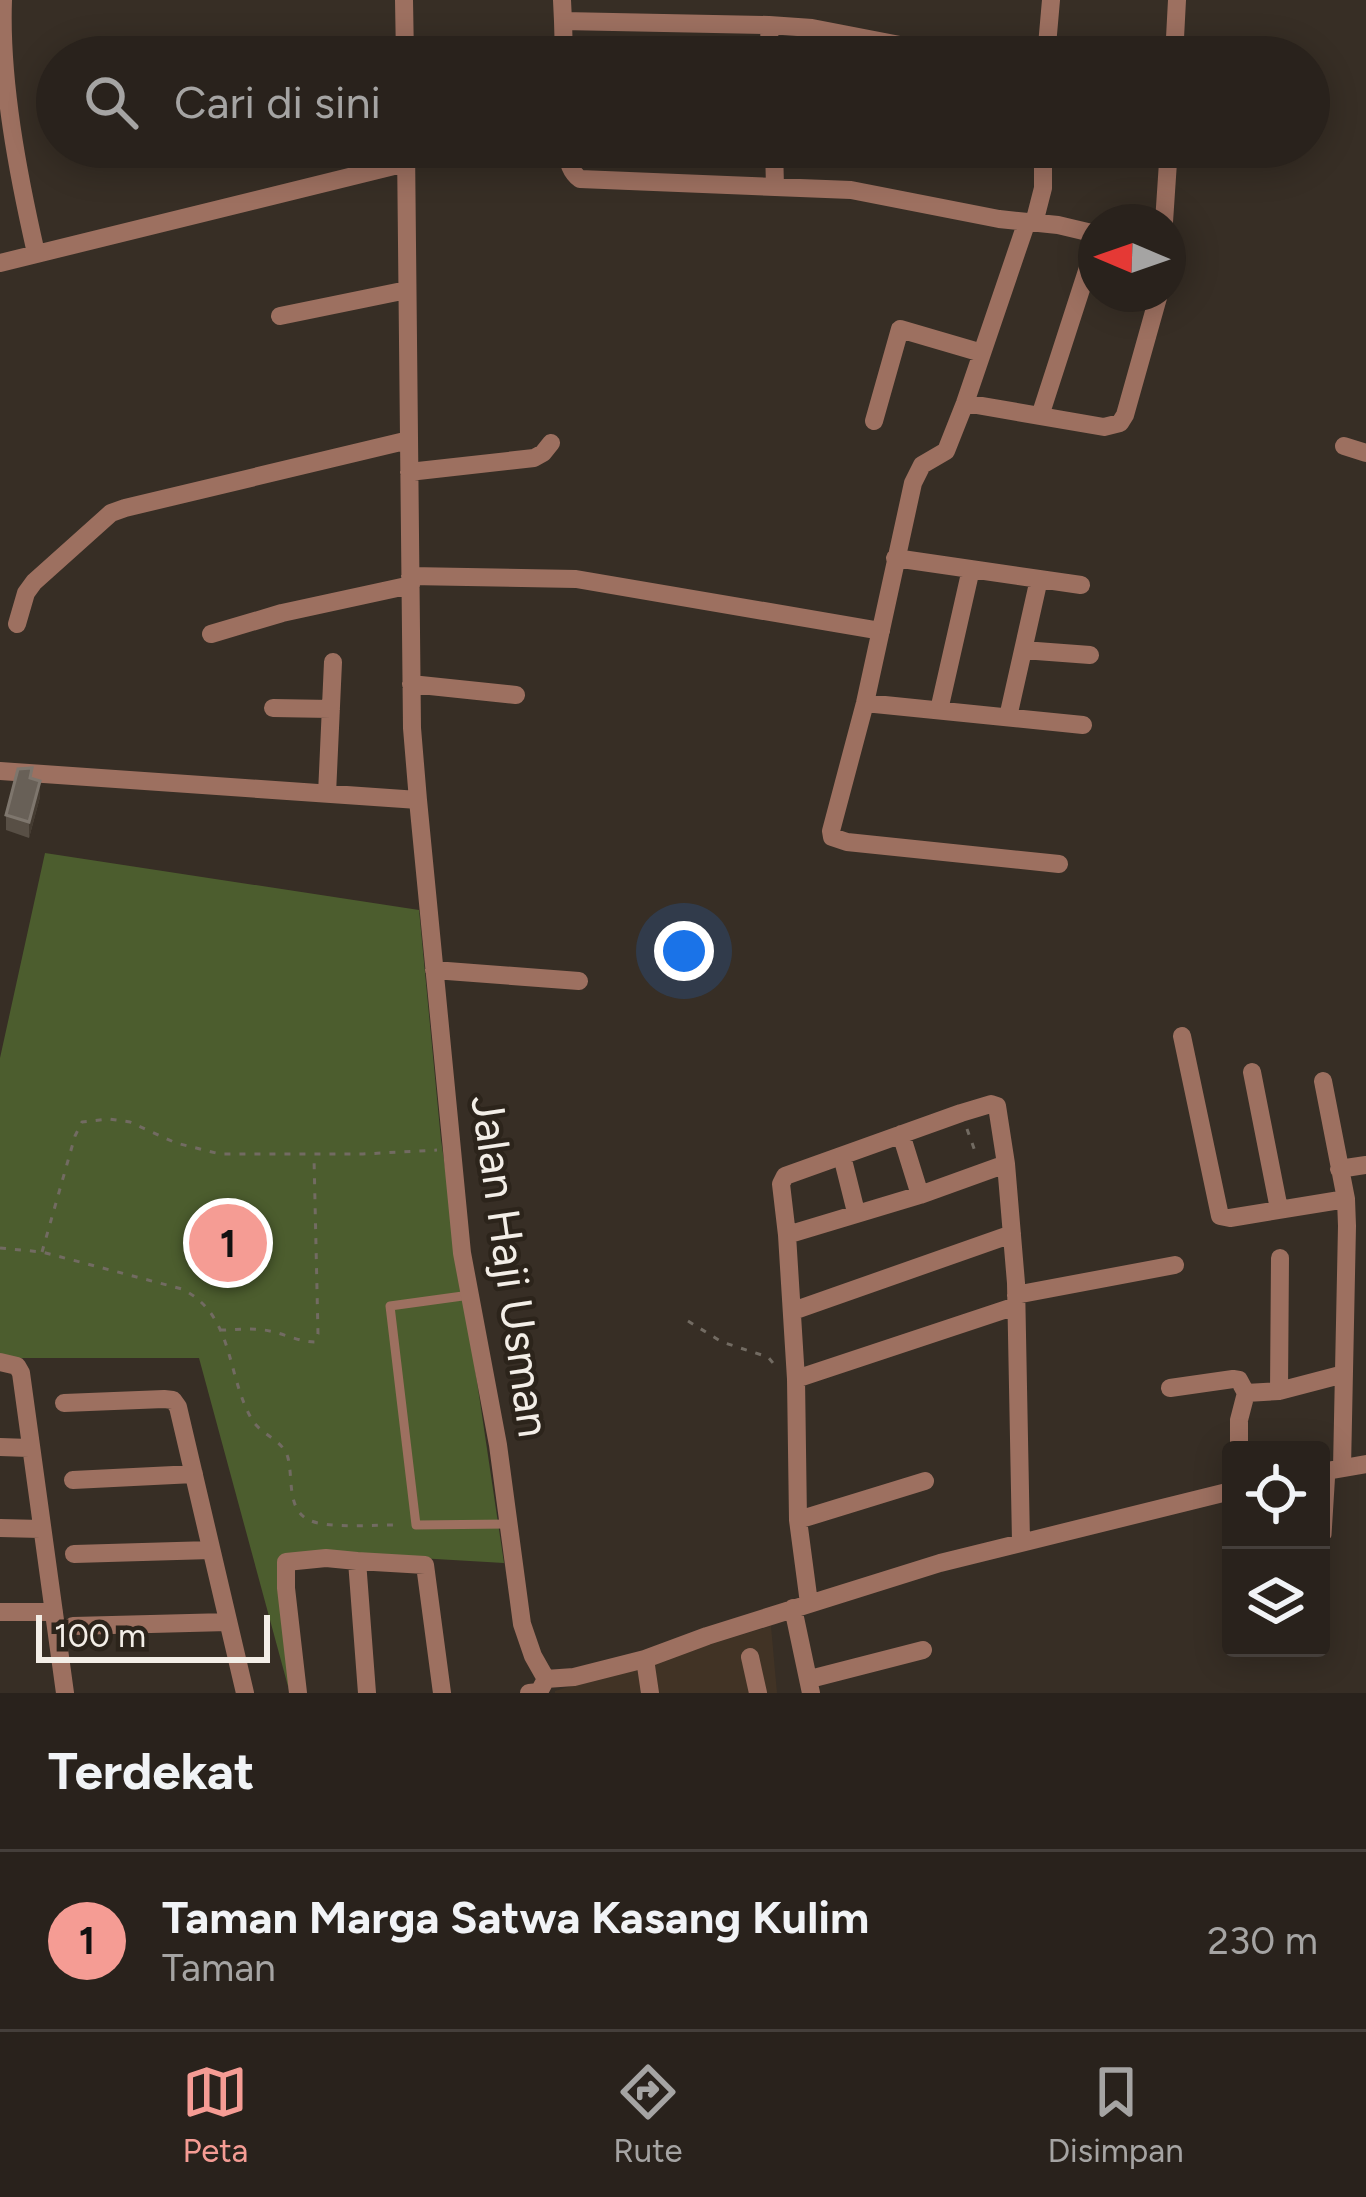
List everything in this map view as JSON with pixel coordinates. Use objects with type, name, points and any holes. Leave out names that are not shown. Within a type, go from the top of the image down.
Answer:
[{"type":"street","points":[[404,0],[405,36]]},
{"type":"street","points":[[562,0],[563,36]]},
{"type":"street","points":[[1048,36],[1051,0]]},
{"type":"street","points":[[1175,36],[1177,0]]},
{"type":"street","points":[[6,1],[0,44],[5,118],[36,253]]},
{"type":"street","points":[[563,21],[769,25],[853,36]]},
{"type":"street","points":[[769,25],[769,36]]},
{"type":"street","points":[[0,262],[357,168]]},
{"type":"street","name":"Jalan Haji Usman","points":[[406,168],[410,580],[418,800],[462,1253],[498,1445],[522,1624],[541,1688]]},
{"type":"street","points":[[571,168],[580,179],[851,190],[1078,234]]},
{"type":"street","points":[[775,168],[775,187]]},
{"type":"street","points":[[1043,168],[1043,188],[946,451],[917,473],[865,703],[833,816],[832,837],[1059,864]]},
{"type":"street","points":[[1165,204],[1167,168]]},
{"type":"street","points":[[0,190],[20,184]]},
{"type":"street","points":[[280,316],[407,290]]},
{"type":"street","points":[[1040,416],[1078,295]]},
{"type":"street","points":[[965,403],[1104,427],[1120,423],[1154,312]]},
{"type":"street","points":[[874,422],[900,329],[982,352]]},
{"type":"street","points":[[17,624],[34,582],[111,513],[409,440]]},
{"type":"street","points":[[409,472],[534,458],[551,443]]},
{"type":"street","points":[[1344,446],[1366,453]]},
{"type":"street","points":[[895,558],[1082,585]]},
{"type":"street","points":[[938,710],[970,569]]},
{"type":"street","points":[[211,634],[410,580],[577,579],[881,632]]},
{"type":"street","points":[[1008,717],[1039,579]]},
{"type":"street","points":[[1023,650],[1090,656]]},
{"type":"street","points":[[328,794],[333,662]]},
{"type":"street","points":[[412,684],[515,695]]},
{"type":"street","points":[[865,703],[1083,725]]},
{"type":"street","points":[[272,708],[331,709]]},
{"type":"street","points":[[0,771],[418,800]]},
{"type":"street","points":[[434,970],[579,981]]},
{"type":"street","points":[[1182,1036],[1217,1212],[1225,1218],[1346,1199]]},
{"type":"street","points":[[1252,1072],[1279,1209]]},
{"type":"street","points":[[1323,1081],[1346,1199],[1344,1374],[1331,1470],[1366,1464]]},
{"type":"street","points":[[922,1650],[811,1686],[801,1606],[793,1311],[781,1184],[785,1175],[991,1104],[997,1106],[1012,1234],[1022,1542]]},
{"type":"street","points":[[901,1134],[920,1195]]},
{"type":"street","points":[[842,1156],[856,1212]]},
{"type":"street","points":[[787,1235],[1006,1164]]},
{"type":"street","points":[[1339,1169],[1366,1166]]},
{"type":"street","points":[[793,1311],[1012,1234]]},
{"type":"street","points":[[1279,1390],[1280,1258]]},
{"type":"street","points":[[796,1383],[1016,1301],[1175,1265]]},
{"type":"street","points":[[0,1362],[17,1366],[21,1373],[64,1693]]},
{"type":"street","points":[[1246,1393],[1344,1374]]},
{"type":"street","points":[[1170,1388],[1239,1380],[1246,1393],[1239,1441]]},
{"type":"street","points":[[64,1403],[172,1400],[178,1407],[245,1693]]},
{"type":"street","points":[[0,1447],[29,1448]]},
{"type":"street","points":[[73,1480],[194,1474]]},
{"type":"street","points":[[797,1520],[925,1480]]},
{"type":"street","points":[[529,1693],[940,1563],[1222,1493]]},
{"type":"street","points":[[0,1528],[41,1528]]},
{"type":"street","points":[[74,1554],[211,1550]]},
{"type":"street","points":[[298,1693],[286,1562],[326,1558],[425,1564],[442,1693]]},
{"type":"street","points":[[356,1561],[367,1693]]},
{"type":"street","points":[[0,1612],[54,1612]]},
{"type":"street","points":[[74,1627],[228,1622]]},
{"type":"street","points":[[750,1657],[758,1693]]},
{"type":"street","points":[[644,1659],[650,1693]]},
{"type":"lane","points":[[470,1295],[390,1306],[416,1525],[508,1524]]},
{"type":"path","points":[[962,1113],[982,1172]]},
{"type":"path","points":[[42,1252],[82,1121],[130,1122],[176,1143],[220,1154],[451,1150]]},
{"type":"path","points":[[220,1330],[257,1329],[315,1342],[314,1155]]},
{"type":"path","points":[[0,1248],[42,1252],[182,1288],[199,1297],[220,1330],[254,1424],[282,1444],[288,1456],[294,1502],[301,1515],[325,1524],[416,1525]]},
{"type":"path","points":[[688,1321],[722,1342],[768,1357],[796,1383]]},
{"type":"shaded area","points":[[771,1626],[777,1693],[555,1693],[555,1691]]},
{"type":"green space","points":[[45,853],[419,910],[441,1140],[504,1563],[333,1553],[279,1556],[289,1690],[199,1358],[0,1358],[0,1058]]},
{"type":"building","points":[[32,768],[30,778],[40,781],[29,822],[6,815],[18,769]]},
{"type":"place","name":"Taman Marga Satwa Kasang Kulim","points":[[228,1243]]}]
